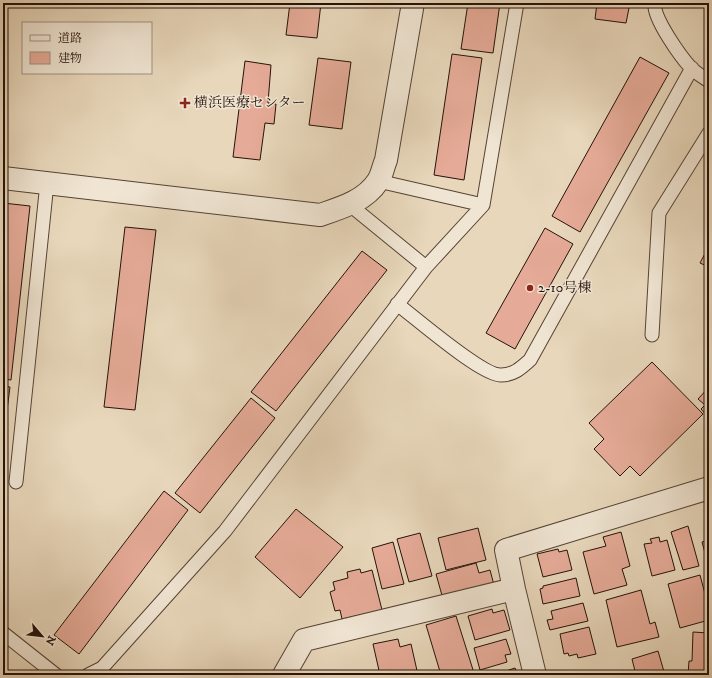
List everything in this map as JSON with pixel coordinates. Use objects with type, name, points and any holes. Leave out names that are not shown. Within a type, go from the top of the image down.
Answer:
[{"type":"street","points":[[3,178],[320,215],[350,205],[378,181],[386,160],[413,3]]},
{"type":"street","points":[[535,675],[506,550],[709,488]]},
{"type":"street","points":[[284,675],[304,640],[514,589]]},
{"type":"lane","points":[[88,675],[102,668],[225,531],[426,267],[483,205],[517,3]]},
{"type":"lane","points":[[655,3],[654,7],[663,27],[692,68],[709,80]]},
{"type":"lane","points":[[397,304],[482,369],[500,376],[518,372],[530,360],[692,68]]},
{"type":"lane","points":[[652,335],[659,213],[709,133]]},
{"type":"lane","points":[[378,181],[483,205]]},
{"type":"lane","points":[[16,482],[47,182]]},
{"type":"lane","points":[[350,205],[426,267]]},
{"type":"lane","points":[[3,633],[56,675]]},
{"type":"building","points":[[290,3],[321,3],[317,38],[286,35]]},
{"type":"building","points":[[468,3],[500,3],[493,53],[461,49]]},
{"type":"building","points":[[597,3],[630,3],[626,23],[595,19]]},
{"type":"building","points":[[452,54],[482,58],[464,180],[434,175]]},
{"type":"building","points":[[640,57],[669,73],[580,232],[552,216]]},
{"type":"building","points":[[318,58],[351,62],[342,129],[309,125]]},
{"type":"building","points":[[245,61],[271,65],[268,103],[276,104],[274,124],[265,123],[260,160],[233,157]]},
{"type":"building","points":[[3,203],[30,206],[11,380],[3,379]]},
{"type":"building","points":[[125,227],[156,230],[135,410],[104,407]]},
{"type":"building","name":"2-10号棟","points":[[545,228],[573,244],[515,349],[486,333]]},
{"type":"building","points":[[709,246],[709,267],[700,263]]},
{"type":"building","points":[[362,251],[387,270],[276,411],[251,392]]},
{"type":"building","points":[[652,362],[703,414],[640,476],[630,466],[620,476],[594,449],[604,439],[589,423]]},
{"type":"building","points":[[3,386],[10,387],[3,441]]},
{"type":"building","points":[[709,387],[709,418],[701,409],[705,405],[698,399]]},
{"type":"building","points":[[251,398],[275,418],[200,513],[175,493]]},
{"type":"building","points":[[164,491],[188,510],[79,654],[54,635]]},
{"type":"building","points":[[296,509],[343,547],[300,598],[255,557]]},
{"type":"building","points":[[688,526],[699,566],[683,570],[671,532]]},
{"type":"building","points":[[478,528],[486,560],[446,570],[438,538]]},
{"type":"building","points":[[621,532],[630,566],[622,569],[627,585],[594,594],[583,552],[606,546],[603,537]]},
{"type":"building","points":[[420,533],[432,576],[409,582],[397,539]]},
{"type":"building","points":[[659,537],[660,542],[667,540],[675,570],[652,576],[644,544],[652,543],[650,539]]},
{"type":"building","points":[[709,540],[709,563],[708,564],[702,542]]},
{"type":"building","points":[[393,542],[404,584],[382,589],[372,548]]},
{"type":"building","points":[[558,549],[559,552],[567,550],[572,570],[543,577],[537,554]]},
{"type":"building","points":[[476,563],[479,573],[490,570],[494,585],[443,599],[436,574]]},
{"type":"building","points":[[360,569],[361,573],[372,570],[382,610],[342,619],[340,610],[335,611],[330,592],[335,590],[333,582],[348,578],[347,572]]},
{"type":"building","points":[[700,575],[709,609],[709,620],[680,628],[668,584]]},
{"type":"building","points":[[576,578],[580,596],[543,604],[540,589],[543,588],[543,586]]},
{"type":"building","points":[[641,590],[650,624],[655,622],[659,637],[617,647],[606,600]]},
{"type":"building","points":[[583,603],[588,621],[550,630],[547,620],[553,619],[551,611]]},
{"type":"building","points":[[492,609],[493,613],[504,610],[510,630],[475,640],[468,616]]},
{"type":"building","points":[[456,616],[474,673],[466,675],[441,675],[426,625]]},
{"type":"building","points":[[589,627],[596,654],[578,658],[577,654],[569,656],[568,653],[564,654],[560,634]]},
{"type":"building","points":[[693,632],[709,633],[709,675],[688,675],[689,661],[692,661]]},
{"type":"building","points":[[398,639],[400,647],[411,644],[418,675],[380,675],[373,644]]},
{"type":"building","points":[[506,639],[511,654],[505,655],[507,662],[480,670],[474,648]]},
{"type":"building","points":[[658,651],[665,675],[636,675],[632,659]]},
{"type":"building","points":[[515,668],[518,675],[494,675]]},
{"type":"place","name":"横浜医療センター","points":[[185,103]]},
{"type":"place","name":"2-10号棟","points":[[530,288]]}]
